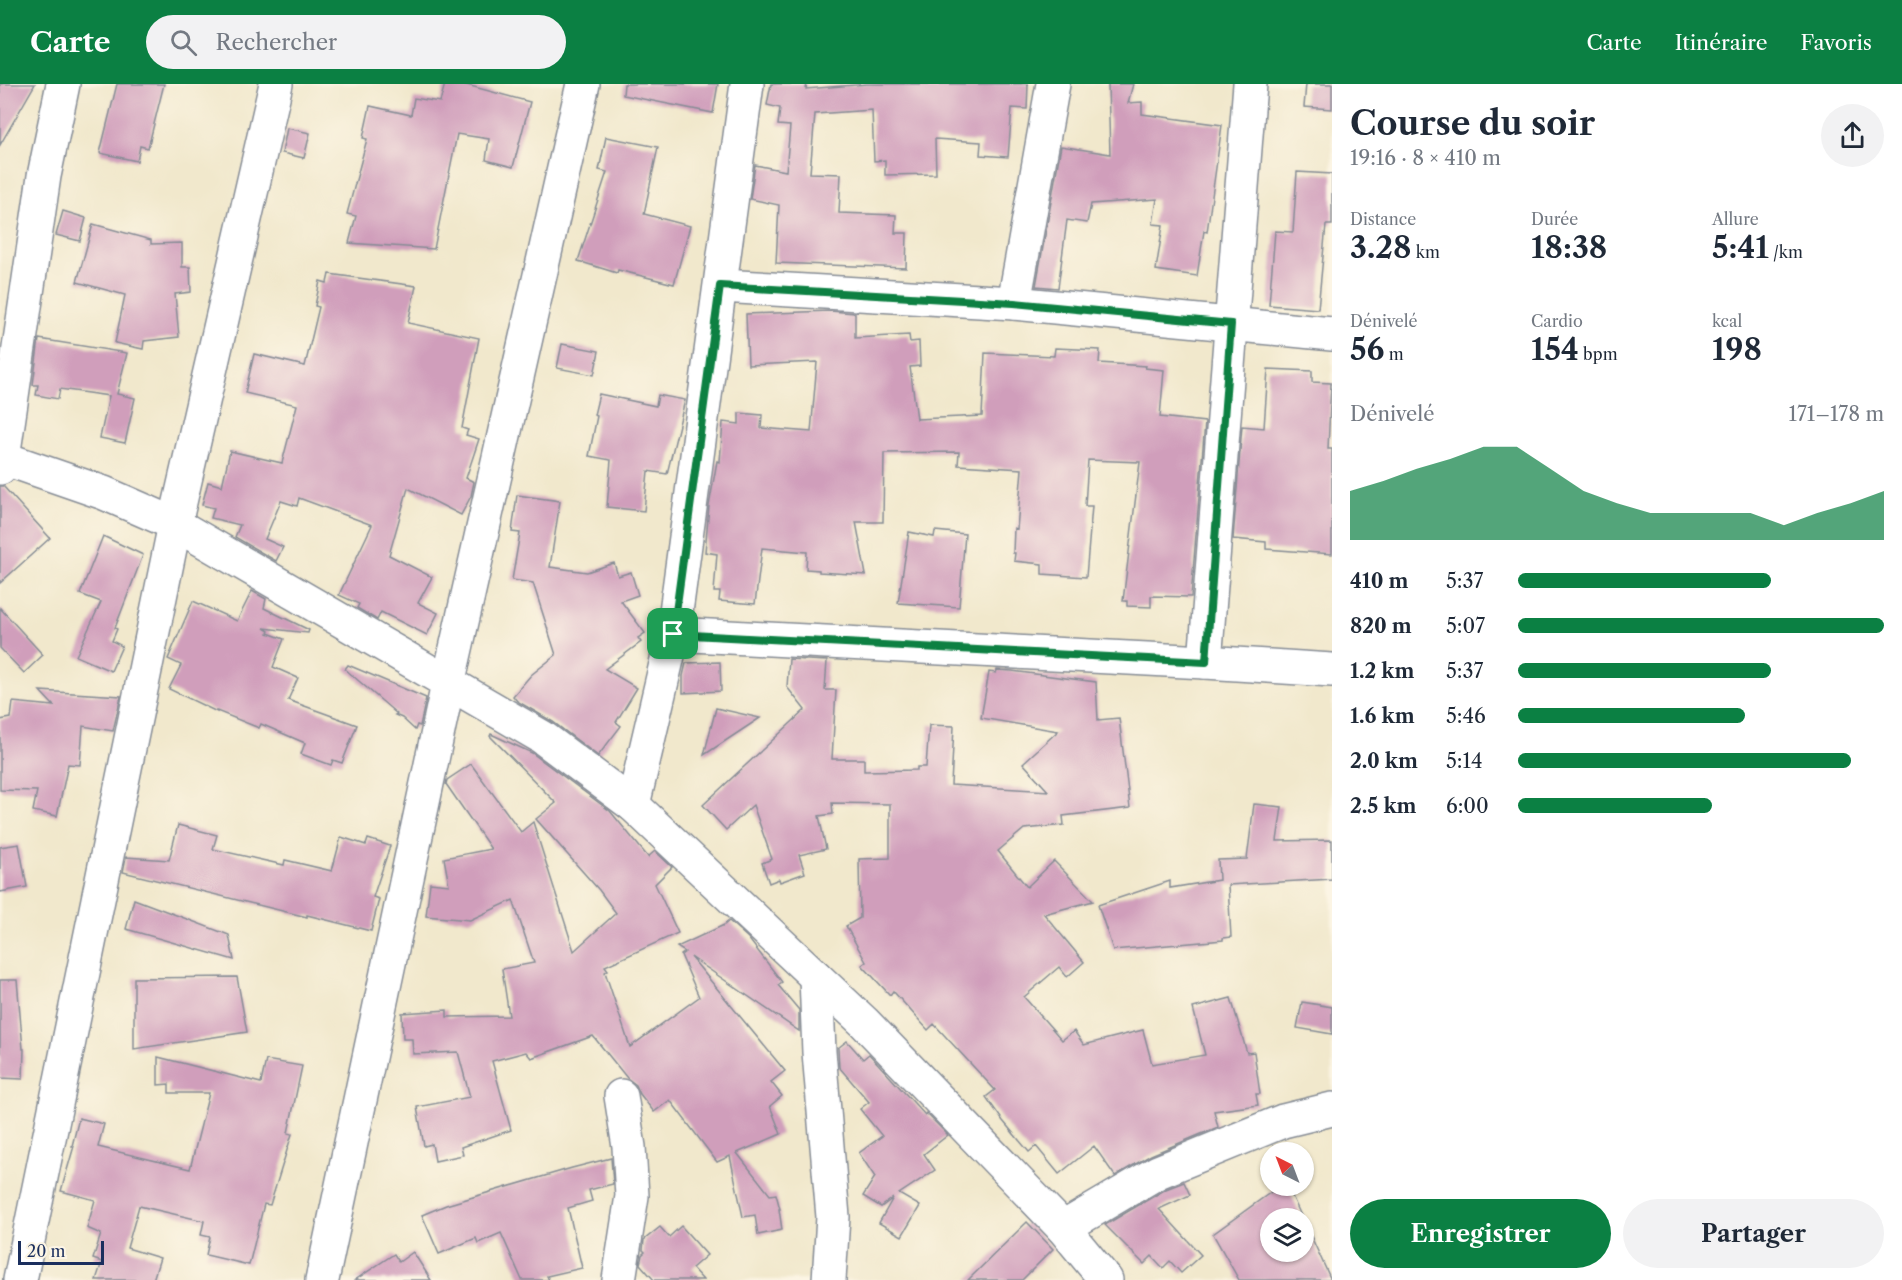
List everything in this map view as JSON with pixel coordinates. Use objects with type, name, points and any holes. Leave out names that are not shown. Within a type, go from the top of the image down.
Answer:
[{"type":"street","points":[[63,84],[44,176],[1,461],[104,493],[175,524],[542,737],[633,805],[864,1022],[1063,1228],[1106,1280]]},
{"type":"street","points":[[20,1280],[175,524],[276,84]]},
{"type":"street","points":[[322,1280],[448,684],[583,84]]},
{"type":"street","points":[[633,805],[673,634],[747,84]]},
{"type":"street","points":[[1014,303],[1053,84]]},
{"type":"street","points":[[1206,662],[1250,84]]},
{"type":"street","points":[[720,286],[1014,303],[1332,334]]},
{"type":"street","points":[[673,634],[1332,670]]},
{"type":"street","points":[[816,977],[819,1052],[832,1216],[829,1280]]},
{"type":"street","points":[[619,1280],[632,1196],[629,1147],[621,1096]]},
{"type":"street","points":[[1063,1228],[1158,1172],[1283,1121],[1332,1109]]},
{"type":"building","points":[[0,84],[35,84],[0,145]]},
{"type":"building","points":[[117,84],[164,84],[148,148],[140,146],[137,161],[100,153]]},
{"type":"building","points":[[445,84],[463,84],[530,102],[513,167],[486,160],[489,139],[457,134],[434,249],[349,243],[356,216],[347,214],[367,139],[363,138],[370,106],[411,115],[414,98],[440,102]]},
{"type":"building","points":[[624,84],[718,84],[713,113],[623,95]]},
{"type":"building","points":[[771,84],[807,84],[806,89],[867,84],[1028,84],[1027,109],[1012,108],[1008,157],[980,155],[981,142],[935,139],[936,174],[885,175],[885,160],[874,161],[872,110],[815,114],[810,173],[841,174],[839,213],[896,215],[895,233],[907,233],[906,268],[776,263],[779,205],[750,199],[755,165],[786,171],[790,126],[778,125],[780,108],[767,105]]},
{"type":"building","points":[[1108,84],[1133,84],[1128,103],[1142,102],[1142,114],[1222,125],[1207,232],[1204,231],[1197,276],[1156,270],[1163,225],[1153,224],[1157,199],[1091,204],[1087,223],[1067,220],[1058,288],[1036,286],[1061,146],[1110,154]]},
{"type":"building","points":[[1306,84],[1332,84],[1332,109],[1304,107]]},
{"type":"building","points":[[287,128],[310,133],[304,158],[282,153]]},
{"type":"building","points":[[606,137],[658,147],[644,214],[690,226],[674,284],[618,270],[617,273],[578,261],[607,172],[599,170]]},
{"type":"building","points":[[1297,172],[1332,174],[1332,225],[1326,225],[1318,309],[1269,305],[1275,231],[1293,232]]},
{"type":"building","points":[[63,211],[86,218],[80,241],[56,235]]},
{"type":"building","points":[[93,224],[151,240],[151,244],[182,243],[182,267],[190,267],[191,292],[175,294],[179,337],[144,341],[143,349],[115,343],[125,295],[77,282]]},
{"type":"building","points":[[329,274],[416,286],[408,323],[479,338],[462,428],[468,430],[466,435],[479,439],[466,478],[474,482],[471,496],[461,515],[408,488],[389,555],[432,577],[418,603],[438,613],[427,635],[381,612],[377,620],[357,608],[359,604],[339,595],[372,525],[299,498],[297,506],[281,501],[265,539],[283,547],[276,561],[235,537],[240,525],[211,518],[214,508],[202,505],[208,482],[222,486],[230,451],[282,463],[297,405],[245,393],[254,354],[305,366],[319,307],[315,306],[320,281],[327,283]]},
{"type":"building","points":[[830,311],[855,313],[855,338],[909,335],[910,342],[919,341],[920,366],[910,367],[917,419],[982,416],[985,353],[1054,356],[1055,348],[1100,350],[1099,363],[1146,366],[1145,368],[1164,370],[1160,417],[1205,422],[1191,597],[1151,596],[1151,607],[1127,606],[1127,601],[1123,601],[1140,462],[1088,460],[1085,506],[1092,506],[1086,577],[1042,574],[1042,564],[1014,561],[1014,528],[1017,529],[1022,469],[958,465],[959,452],[884,453],[883,522],[856,522],[866,575],[806,569],[807,552],[762,548],[755,604],[719,601],[720,592],[714,592],[717,554],[705,552],[709,506],[717,461],[720,462],[723,422],[739,424],[739,413],[762,415],[761,428],[811,432],[817,362],[748,365],[746,314]]},
{"type":"building","points":[[39,339],[127,353],[117,394],[135,398],[125,443],[100,438],[109,396],[60,389],[58,399],[36,395],[38,385],[33,385]]},
{"type":"building","points":[[562,344],[599,351],[594,375],[557,368]]},
{"type":"building","points":[[1268,369],[1312,371],[1312,382],[1331,383],[1328,449],[1332,449],[1332,554],[1266,549],[1266,542],[1233,539],[1242,426],[1264,428]]},
{"type":"building","points":[[599,394],[656,406],[658,395],[685,400],[667,474],[648,471],[644,511],[607,507],[611,460],[589,456]]},
{"type":"building","points":[[0,486],[3,486],[50,538],[0,583]]},
{"type":"building","points":[[517,495],[560,501],[550,567],[587,572],[614,563],[618,576],[631,572],[638,595],[621,601],[645,633],[638,638],[641,642],[605,669],[637,688],[616,722],[621,726],[598,756],[553,722],[517,701],[513,696],[531,675],[556,655],[533,583],[512,580],[520,533],[512,532]]},
{"type":"building","points":[[935,531],[965,534],[959,607],[898,603],[909,532],[934,537]]},
{"type":"building","points":[[103,536],[143,555],[115,628],[117,629],[112,641],[122,646],[111,671],[76,656],[101,602],[80,594]]},
{"type":"building","points":[[252,591],[266,599],[264,608],[309,630],[308,633],[264,628],[269,631],[268,633],[284,639],[273,667],[298,678],[288,700],[357,725],[342,763],[333,760],[331,765],[301,754],[305,743],[261,724],[259,728],[217,712],[169,689],[181,665],[168,659],[193,601],[237,621]]},
{"type":"building","points":[[0,608],[43,655],[24,673],[0,648]]},
{"type":"building","points":[[789,659],[827,661],[825,690],[836,690],[832,759],[864,759],[864,771],[917,770],[917,767],[926,767],[929,725],[954,726],[951,785],[1048,791],[1023,763],[1058,731],[981,718],[989,672],[1012,671],[1096,682],[1098,720],[1119,718],[1130,808],[1063,816],[1064,825],[1024,829],[998,851],[1027,887],[1054,861],[1093,901],[1044,914],[1084,962],[1067,977],[1059,967],[1024,997],[1062,1040],[1074,1031],[1084,1045],[1143,1030],[1152,1064],[1205,1055],[1193,1008],[1231,998],[1247,1053],[1254,1052],[1260,1094],[1256,1094],[1258,1105],[1214,1111],[1218,1127],[1151,1155],[1115,1176],[1094,1146],[1059,1174],[1036,1146],[1029,1152],[986,1097],[995,1090],[934,1024],[928,1030],[893,991],[890,995],[862,965],[866,962],[846,926],[860,918],[859,859],[890,858],[890,804],[832,803],[833,814],[819,816],[826,849],[799,855],[805,873],[780,882],[779,879],[769,883],[762,863],[772,859],[753,805],[726,830],[703,805],[805,710],[787,687]]},
{"type":"building","points":[[720,662],[721,691],[683,693],[686,663]]},
{"type":"building","points":[[348,665],[426,698],[420,726],[417,725],[415,730],[395,715],[397,714],[345,669]]},
{"type":"building","points":[[40,691],[121,696],[113,731],[83,726],[80,765],[68,764],[57,816],[33,811],[37,791],[0,790],[0,720],[11,718],[13,702],[54,706]]},
{"type":"building","points":[[716,708],[760,718],[704,755]]},
{"type":"building","points":[[491,734],[532,753],[610,811],[648,857],[655,851],[672,867],[655,884],[678,933],[605,966],[630,1047],[699,997],[681,955],[685,952],[677,947],[729,921],[748,938],[782,982],[778,985],[799,1010],[799,1031],[691,957],[785,1071],[771,1082],[782,1096],[770,1106],[781,1134],[737,1153],[770,1195],[776,1194],[782,1230],[758,1235],[755,1215],[743,1217],[730,1156],[717,1162],[670,1100],[654,1112],[636,1085],[627,1078],[593,1036],[531,1058],[526,1052],[492,1061],[511,1130],[461,1147],[463,1155],[435,1161],[432,1144],[424,1146],[417,1107],[470,1097],[458,1052],[413,1054],[412,1039],[403,1039],[402,1013],[447,1010],[447,1017],[509,1016],[502,969],[534,963],[513,900],[470,920],[426,916],[430,883],[449,885],[444,858],[491,849],[446,784],[447,780],[471,764],[521,832],[533,822],[574,951],[616,913],[599,890],[536,819],[556,803],[490,736]]},
{"type":"building","points":[[1254,804],[1282,807],[1277,841],[1332,840],[1332,879],[1228,885],[1231,937],[1223,938],[1223,940],[1113,950],[1098,905],[1170,881],[1170,888],[1219,880],[1218,860],[1247,859]]},
{"type":"building","points":[[178,825],[217,835],[213,849],[284,865],[285,860],[332,871],[341,837],[366,845],[368,839],[390,846],[373,897],[379,899],[371,931],[123,872],[126,857],[169,860]]},
{"type":"building","points":[[19,844],[27,887],[0,892],[0,847]]},
{"type":"building","points":[[134,899],[229,935],[234,960],[126,929]]},
{"type":"building","points":[[237,977],[247,1032],[134,1049],[134,978]]},
{"type":"building","points":[[0,980],[17,980],[24,1049],[23,1079],[0,1078]]},
{"type":"building","points":[[1302,1002],[1332,1007],[1332,1034],[1297,1028]]},
{"type":"building","points":[[847,1041],[863,1059],[869,1054],[925,1115],[926,1113],[948,1135],[924,1154],[935,1170],[899,1194],[920,1206],[902,1236],[879,1223],[893,1198],[881,1207],[863,1196],[875,1177],[859,1153],[882,1136],[860,1109],[869,1102],[839,1067],[838,1048]]},
{"type":"building","points":[[158,1057],[261,1083],[266,1060],[302,1066],[288,1133],[292,1134],[270,1205],[264,1204],[249,1265],[206,1255],[210,1237],[201,1235],[204,1221],[139,1206],[127,1248],[160,1258],[153,1280],[96,1280],[102,1262],[93,1259],[101,1234],[87,1228],[95,1200],[61,1191],[74,1146],[72,1146],[79,1118],[104,1124],[98,1147],[190,1169],[209,1093],[169,1093],[169,1084],[158,1085]]},
{"type":"building","points":[[611,1158],[613,1184],[589,1190],[592,1201],[568,1208],[582,1268],[547,1276],[549,1280],[522,1280],[501,1233],[478,1243],[476,1238],[439,1254],[422,1215],[446,1205]]},
{"type":"building","points":[[1184,1182],[1190,1195],[1159,1209],[1201,1255],[1181,1273],[1170,1261],[1163,1268],[1152,1256],[1144,1264],[1105,1225],[1166,1189]]},
{"type":"building","points":[[1266,1196],[1292,1196],[1297,1208],[1260,1208],[1260,1262],[1314,1262],[1314,1243],[1331,1280],[1239,1280],[1213,1234]]},
{"type":"building","points":[[1027,1222],[1053,1249],[1022,1280],[968,1280]]},
{"type":"building","points":[[681,1226],[707,1255],[692,1268],[703,1280],[654,1280],[640,1264],[645,1252],[643,1250],[644,1240],[660,1227],[669,1237]]},
{"type":"building","points":[[413,1252],[431,1280],[355,1280],[394,1254],[399,1262]]},
{"type":"route","points":[[720,286],[1014,303],[1231,324],[1206,662],[673,634],[720,286]]}]
